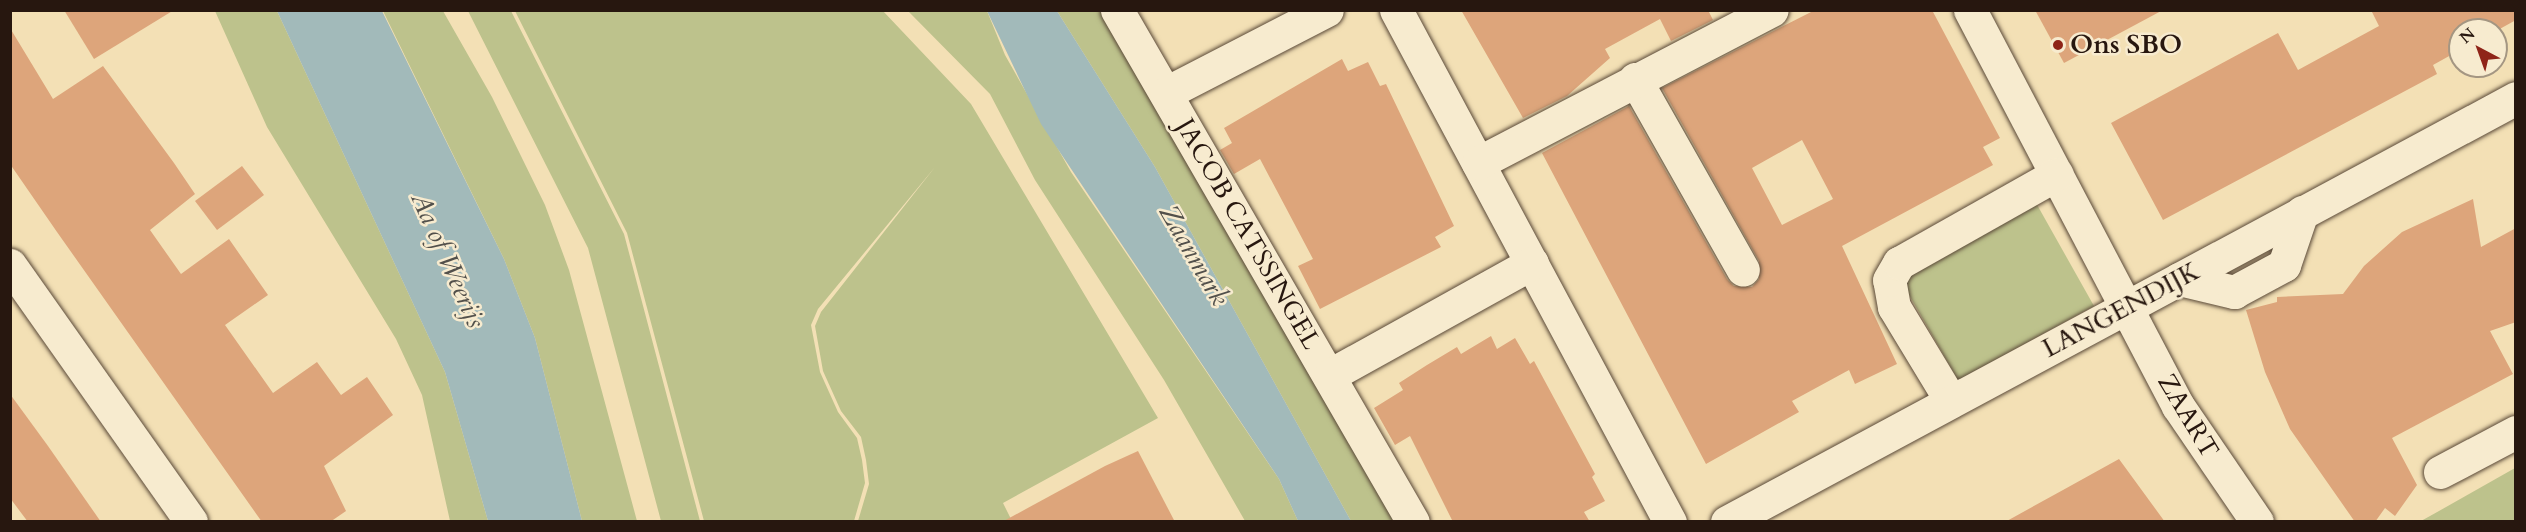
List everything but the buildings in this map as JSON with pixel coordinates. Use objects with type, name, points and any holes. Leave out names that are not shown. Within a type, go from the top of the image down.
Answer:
[{"type":"street","name":"JACOB CATSSINGEL","points":[[1117,10],[1413,522]]},
{"type":"street","name":"JACOB CATSSINGEL","points":[[1166,93],[1327,10]]},
{"type":"street","points":[[1396,10],[1670,522]]},
{"type":"street","name":"ZAART","points":[[1970,10],[2128,306],[2178,406],[2257,522]]},
{"type":"street","points":[[1478,164],[1753,15]]},
{"type":"street","points":[[1635,79],[1743,270]]},
{"type":"street","name":"LANGENDIJK","points":[[1727,522],[2302,212],[2514,103]]},
{"type":"street","points":[[1951,401],[1894,307],[1889,280],[1899,263],[2057,174]]},
{"type":"street","points":[[10,264],[191,522]]},
{"type":"street","name":"JACOB CATSSINGEL","points":[[1330,375],[1532,264]]},
{"type":"street","points":[[2440,472],[2516,432]]},
{"type":"green space","points":[[215,11],[277,11],[445,372],[488,521],[450,521],[422,395],[396,339],[267,127]]},
{"type":"green space","points":[[383,11],[443,11],[492,97],[545,205],[569,270],[637,521],[582,521],[535,338],[504,259]]},
{"type":"green space","points":[[468,11],[511,11],[624,234],[700,521],[661,521],[588,248]]},
{"type":"green space","points":[[515,11],[883,11],[971,104],[1158,418],[1003,503],[1012,521],[858,521],[869,484],[861,437],[841,411],[823,371],[815,326],[821,312],[935,167],[818,309],[811,325],[820,372],[838,412],[857,438],[862,460],[865,483],[854,521],[704,521],[627,233]]},
{"type":"green space","points":[[908,11],[987,11],[1005,55],[1071,172],[1279,479],[1298,521],[1245,521],[1164,380],[1035,180],[990,94]]},
{"type":"green space","points":[[1057,11],[1101,11],[1400,521],[1351,521],[1155,167]]},
{"type":"green space","points":[[2031,194],[2094,306],[1958,380],[1893,267]]},
{"type":"green space","points":[[2515,468],[2515,521],[2421,521],[2439,511]]},
{"type":"water","name":"Aa of Weerijs","points":[[277,11],[382,11],[504,259],[535,338],[582,521],[488,521],[445,372]]},
{"type":"water","name":"Zaanmark","points":[[987,11],[1057,11],[1155,167],[1351,521],[1298,521],[1279,479],[1041,124]]},
{"type":"place","name":"Ons SBO","points":[[2058,45]]}]
